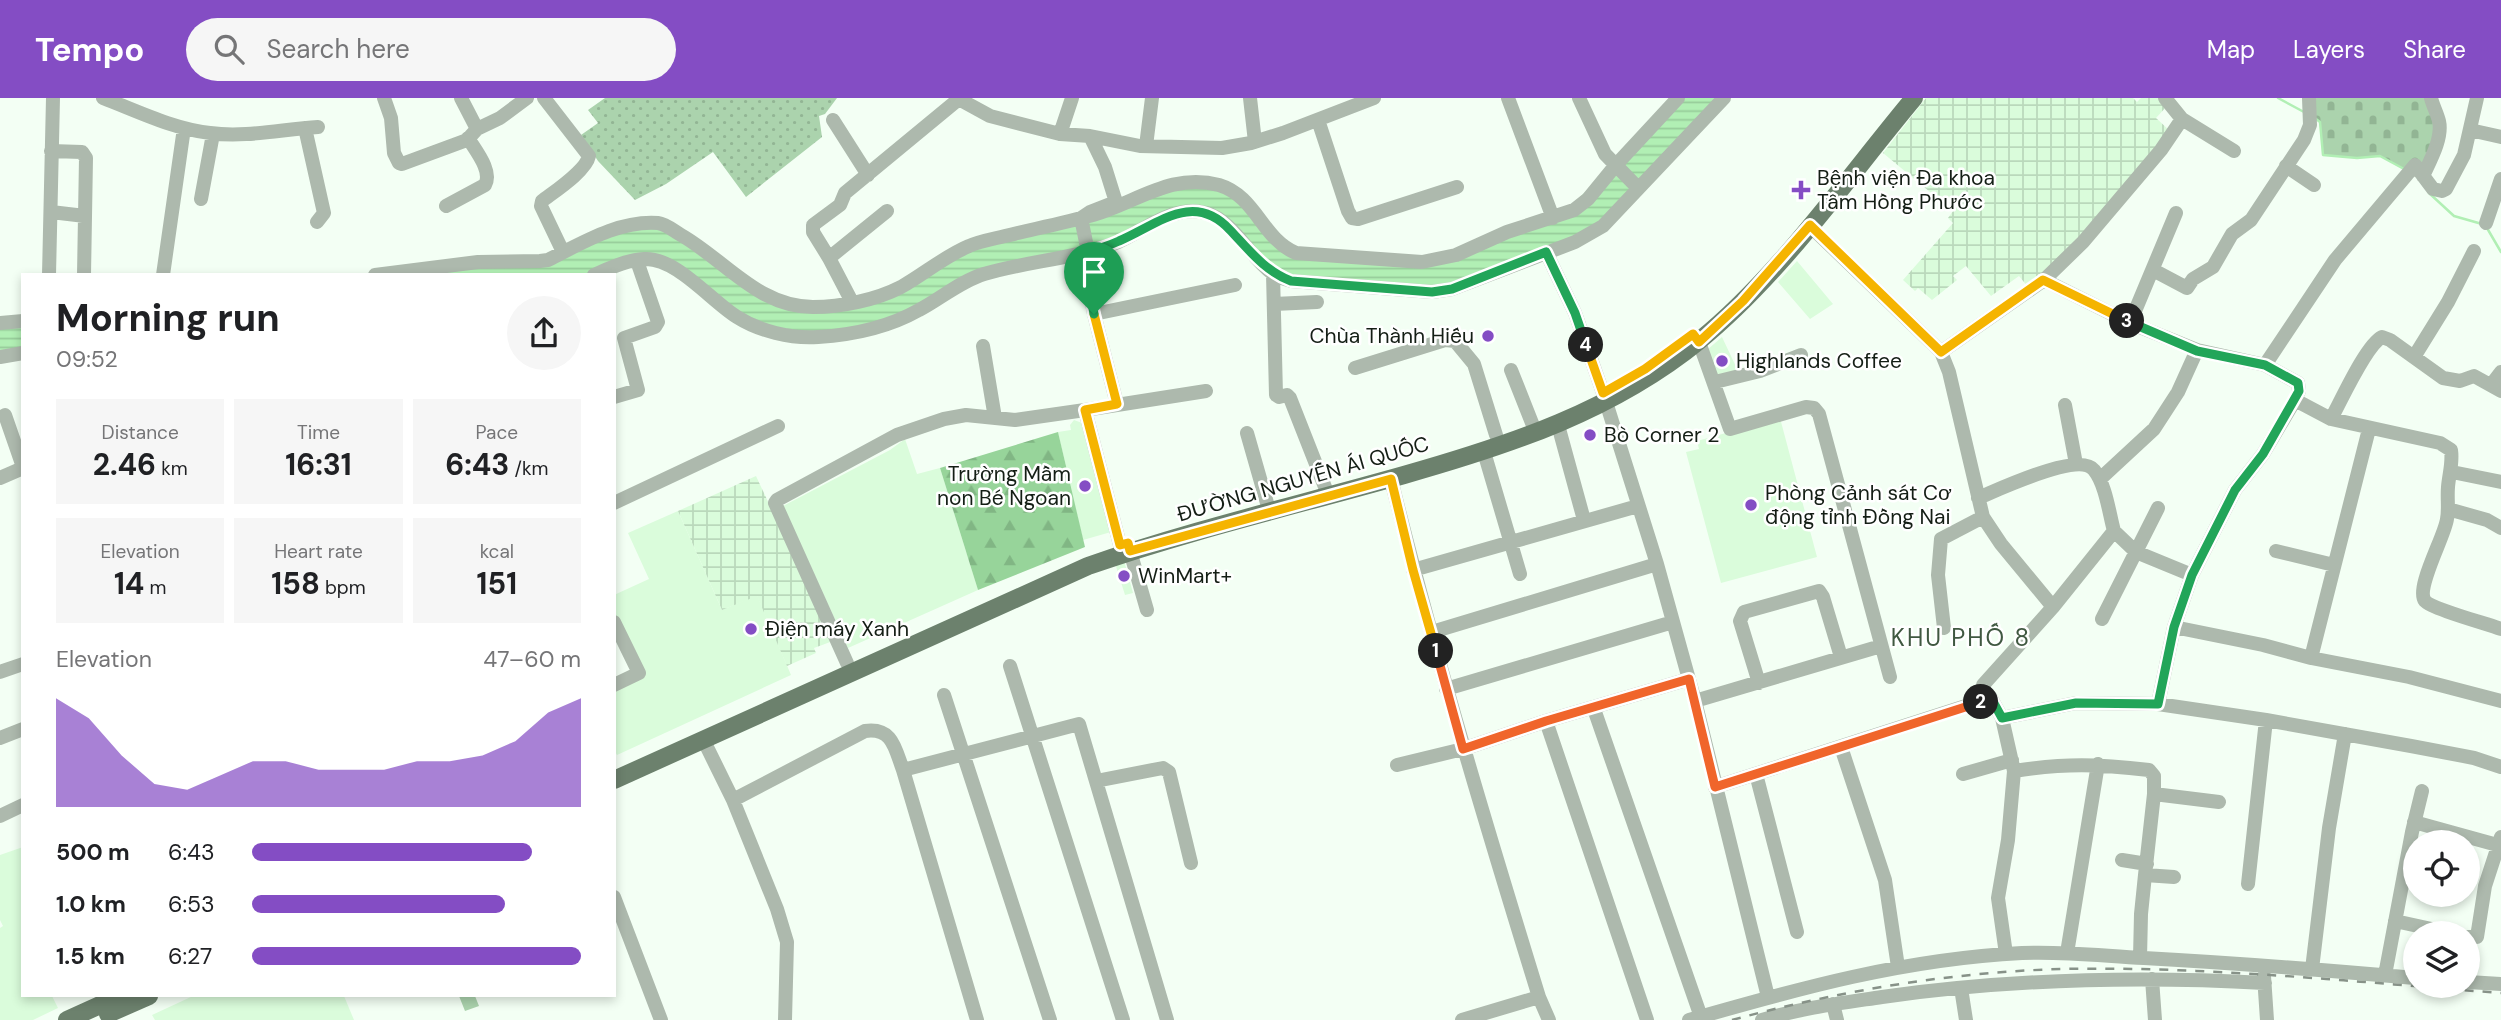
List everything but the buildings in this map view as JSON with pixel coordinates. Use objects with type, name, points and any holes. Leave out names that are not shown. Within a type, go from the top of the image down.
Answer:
[{"type":"main road","name":"ĐƯỜNG NGUYỄN ÁI QUỐC","points":[[616,769],[1125,548],[1391,479],[1484,452],[1558,425],[1696,338],[1743,301],[1810,225],[1905,101]]},
{"type":"main road","name":"ĐƯỜNG NGUYỄN ÁI QUỐC","points":[[1696,338],[1905,101]]},
{"type":"main road","name":"ĐƯỜNG NGUYỄN ÁI QUỐC","points":[[616,779],[703,739],[731,721],[847,663],[1029,580],[1267,503],[1496,435],[1604,397]]},
{"type":"main road","points":[[67,1020],[118,997]]},
{"type":"main road","points":[[96,1020],[147,997]]},
{"type":"street","points":[[49,273],[52,98]]},
{"type":"street","points":[[103,98],[184,128],[213,134],[231,135],[311,127],[324,213],[317,222]]},
{"type":"street","points":[[384,98],[391,118],[394,153],[402,164],[434,153],[473,133],[527,98]]},
{"type":"street","points":[[446,206],[485,185],[488,179],[461,98]]},
{"type":"street","points":[[544,98],[589,156],[580,170],[542,201],[541,206],[563,252]]},
{"type":"street","points":[[852,302],[813,232],[813,225],[840,205],[845,193],[959,98],[990,116],[1060,134],[1090,136],[1146,146],[1222,148],[1255,142],[1374,98]]},
{"type":"street","points":[[1060,134],[1072,98]]},
{"type":"street","points":[[1146,146],[1152,98]]},
{"type":"street","points":[[1250,98],[1255,142]]},
{"type":"street","points":[[1507,98],[1553,218]]},
{"type":"street","points":[[1580,98],[1605,154],[1638,188]]},
{"type":"street","points":[[396,273],[478,262],[540,261],[600,234],[636,224],[661,223],[692,241],[763,295],[785,304],[813,307],[852,302],[885,293],[900,287],[972,244],[1096,215],[1158,187],[1191,181],[1218,185],[1236,192],[1247,201],[1270,233],[1287,250],[1296,254],[1422,262],[1456,256],[1507,232],[1574,210],[1588,199],[1678,98]]},
{"type":"street","points":[[598,273],[612,266],[646,259],[670,265],[736,317],[753,326],[782,334],[816,338],[884,326],[917,312],[981,275],[1085,253],[1118,242],[1166,217],[1186,212],[1204,212],[1217,217],[1273,274],[1291,281],[1432,292],[1452,289],[1575,242],[1602,226],[1724,98]]},
{"type":"street","points":[[2165,98],[2182,119],[2234,151]]},
{"type":"street","points":[[2414,173],[2437,191],[2446,189],[2464,155],[2477,98]]},
{"type":"street","points":[[2265,365],[2335,260],[2434,152],[2440,123],[2431,99]]},
{"type":"street","points":[[2153,270],[2187,288],[2193,279],[2207,272],[2217,261],[2232,234],[2251,220],[2304,140],[2310,125],[2310,100]]},
{"type":"street","points":[[1941,352],[2043,280],[2084,242],[2161,150],[2182,119]]},
{"type":"street","points":[[834,120],[869,175]]},
{"type":"street","points":[[1318,120],[1352,218],[1358,219],[1457,187]]},
{"type":"street","points":[[163,273],[184,128]]},
{"type":"street","points":[[2470,130],[2501,136]]},
{"type":"street","points":[[201,199],[213,134]]},
{"type":"street","points":[[1081,218],[1113,203],[1115,199],[1105,167],[1090,136]]},
{"type":"street","points":[[51,151],[85,154],[84,273]]},
{"type":"street","points":[[2286,166],[2314,185]]},
{"type":"street","points":[[2486,223],[2497,201],[2501,179]]},
{"type":"street","points":[[829,258],[887,211]]},
{"type":"street","points":[[51,212],[85,216]]},
{"type":"street","points":[[2130,323],[2176,213]]},
{"type":"street","points":[[1081,218],[1094,314],[1117,404]]},
{"type":"street","points":[[1810,225],[1941,352],[1949,372],[1983,517],[2001,544],[2053,607]]},
{"type":"street","points":[[2414,357],[2448,302],[2474,251]]},
{"type":"street","points":[[1546,252],[1575,313],[1657,564],[1695,701],[1768,997]]},
{"type":"street","points":[[616,396],[638,390],[624,338],[655,327],[658,321],[637,261]]},
{"type":"street","points":[[1273,274],[1276,395],[1287,395],[1290,398],[1325,487]]},
{"type":"street","points":[[2043,280],[2130,323],[2197,351],[2265,365],[2298,383],[2299,391],[2295,400],[2263,454],[2235,490],[2192,575],[2174,627],[2158,704]]},
{"type":"street","points":[[1094,314],[1235,285]]},
{"type":"street","points":[[1274,304],[1317,302]]},
{"type":"street","points":[[0,323],[21,321]]},
{"type":"street","points":[[2331,419],[2376,340],[2382,337],[2443,378],[2460,381],[2474,376],[2496,388],[2501,372]]},
{"type":"street","points":[[1696,338],[1715,382],[1730,429],[1806,407],[1814,408],[1819,414],[1890,677]]},
{"type":"street","points":[[1356,368],[1445,340],[1455,341],[1474,364],[1496,435]]},
{"type":"street","points":[[983,346],[995,418]]},
{"type":"street","points":[[2100,479],[2142,442],[2160,422],[2197,351]]},
{"type":"street","points":[[0,357],[21,353]]},
{"type":"street","points":[[1715,382],[1760,371],[1801,355]]},
{"type":"street","points":[[1511,370],[1532,423]]},
{"type":"street","points":[[847,663],[776,508],[776,502],[897,435],[930,423],[966,415],[1024,420],[1206,391]]},
{"type":"street","points":[[2295,400],[2331,419],[2449,447],[2452,454],[2452,472],[2448,487],[2447,522],[2422,593],[2424,599],[2434,607],[2501,629]]},
{"type":"street","points":[[2065,405],[2076,464]]},
{"type":"street","points":[[1085,410],[1125,548],[1147,610]]},
{"type":"street","points":[[5,415],[21,461]]},
{"type":"street","points":[[1558,425],[1584,520]]},
{"type":"street","points":[[616,502],[778,426]]},
{"type":"street","points":[[2311,658],[2369,429]]},
{"type":"street","points":[[1247,433],[1267,503]]},
{"type":"street","points":[[1484,452],[1520,574]]},
{"type":"street","points":[[1978,498],[2056,468],[2087,464],[2100,479],[2114,531],[2136,552],[2192,575]]},
{"type":"street","points":[[0,478],[21,468]]},
{"type":"street","points":[[2452,472],[2501,482]]},
{"type":"street","points":[[1391,479],[1413,570],[1463,749],[1539,997],[1549,1020]]},
{"type":"street","points":[[1413,570],[1639,506]]},
{"type":"street","points":[[2102,619],[2158,508]]},
{"type":"street","points":[[2448,509],[2487,520],[2501,528]]},
{"type":"street","points":[[1944,628],[1938,575],[1941,539],[1983,517]]},
{"type":"street","points":[[1983,685],[2053,607],[2114,531]]},
{"type":"street","points":[[2276,551],[2334,565]]},
{"type":"street","points":[[1432,632],[1657,564]]},
{"type":"street","points":[[1759,682],[1740,621],[1744,612],[1819,591],[1841,657]]},
{"type":"street","points":[[1446,689],[1673,622]]},
{"type":"street","points":[[616,626],[639,673],[616,684]]},
{"type":"street","points":[[2174,627],[2410,677],[2501,701]]},
{"type":"street","points":[[1695,701],[1881,646]]},
{"type":"street","points":[[0,672],[21,665]]},
{"type":"street","points":[[1010,666],[1124,1020]]},
{"type":"street","points":[[1397,765],[1463,749],[1546,721],[1689,679]]},
{"type":"street","points":[[944,695],[1050,1020]]},
{"type":"street","points":[[1715,787],[1991,698],[2002,718],[2013,765],[2008,840],[1998,898],[2006,954]]},
{"type":"street","points":[[2002,718],[2076,703],[2158,704],[2345,734],[2474,758],[2501,767]]},
{"type":"street","points":[[1594,709],[1695,1018],[1828,981],[1898,967],[2006,954],[2067,953],[2403,977]]},
{"type":"street","points":[[2248,884],[2266,720]]},
{"type":"street","points":[[1546,721],[1647,1020]]},
{"type":"street","points":[[903,770],[1079,724],[1167,1020]]},
{"type":"street","points":[[0,738],[21,730]]},
{"type":"street","points":[[733,800],[865,731],[883,731],[890,739],[903,770],[977,1020]]},
{"type":"street","points":[[2312,969],[2329,828],[2345,734]]},
{"type":"street","points":[[703,739],[733,800],[777,909],[787,942],[785,1020]]},
{"type":"street","points":[[1841,747],[1885,880],[1898,967]]},
{"type":"street","points":[[1963,774],[2013,765],[2058,764],[2098,764],[2149,770],[2154,776],[2154,794],[2141,914],[2140,958]]},
{"type":"street","points":[[2067,953],[2098,764]]},
{"type":"street","points":[[1096,781],[1163,768],[1169,772],[1191,863]]},
{"type":"street","points":[[1756,775],[1797,932]]},
{"type":"street","points":[[2385,975],[2422,791]]},
{"type":"street","points":[[2154,794],[2219,802]]},
{"type":"street","points":[[0,816],[21,806]]},
{"type":"street","points":[[2414,822],[2500,842],[2485,886],[2480,921]]},
{"type":"street","points":[[2122,860],[2174,877]]},
{"type":"street","points":[[618,915],[661,1020]]},
{"type":"street","points":[[2395,921],[2403,923]]},
{"type":"street","points":[[2264,965],[2267,1020]]},
{"type":"street","points":[[1762,1020],[1833,1004],[1961,988],[2052,981],[2152,979],[2265,983]]},
{"type":"street","points":[[2152,979],[2155,1020]]},
{"type":"street","points":[[2480,983],[2501,985]]},
{"type":"street","points":[[1961,988],[1966,1020]]},
{"type":"street","points":[[1462,1020],[1539,997]]},
{"type":"street","points":[[1833,1004],[1837,1020]]},
{"type":"shaded area","points":[[1683,98],[1719,98],[1601,223],[1574,239],[1482,274],[1431,288],[1293,278],[1275,271],[1204,209],[1117,239],[995,268],[884,322],[815,334],[755,323],[671,261],[610,264],[590,273],[419,273],[475,266],[539,264],[636,227],[660,227],[761,298],[852,305],[959,254],[1192,184],[1234,195],[1284,252],[1424,266],[1554,222]]},
{"type":"shaded area","points":[[1926,98],[2133,98],[2137,102],[2141,98],[2160,98],[2167,106],[2156,118],[2170,131],[2081,240],[2028,287],[2019,276],[1991,296],[1966,266],[1953,276],[1957,280],[1932,300],[1918,288],[1915,291],[1903,280],[1953,223],[1948,218],[1953,211],[1883,153]]},
{"type":"shaded area","points":[[1797,261],[1833,304],[1810,319],[1778,282]]},
{"type":"shaded area","points":[[21,324],[21,350],[0,354],[0,326]]},
{"type":"shaded area","name":"Highlands Coffee","points":[[1722,337],[1739,373],[1717,378],[1707,350]]},
{"type":"shaded area","name":"Phòng Cảnh sát Cơ động tỉnh Đồng Nai","points":[[1780,418],[1817,557],[1721,583],[1686,452],[1699,449],[1697,441]]},
{"type":"shaded area","name":"Trường Mầm non Bé Ngoan","points":[[1074,420],[1085,424],[1111,532],[1083,540],[1058,432],[1071,430],[1070,425]]},
{"type":"shaded area","points":[[905,439],[917,474],[940,468],[978,590],[848,648],[783,506],[890,450]]},
{"type":"shaded area","points":[[756,476],[833,641],[814,648],[816,653],[787,666],[757,596],[722,610],[678,511]]},
{"type":"shaded area","points":[[678,511],[722,610],[757,595],[791,675],[617,755],[616,688],[643,675],[616,617],[616,594],[649,579],[628,533]]},
{"type":"shaded area","name":"WinMart+","points":[[1123,557],[1133,593],[1125,595],[1114,560]]},
{"type":"shaded area","points":[[21,848],[21,997],[52,997],[58,1008],[33,1020],[0,1020],[0,928],[3,926],[0,920],[0,855]]},
{"type":"shaded area","points":[[191,997],[344,997],[354,1020],[155,1020],[152,1015]]},
{"type":"green space","points":[[605,98],[837,98],[825,114],[819,116],[822,137],[746,197],[713,152],[666,184],[635,200],[598,161],[581,135],[598,123],[588,110]]},
{"type":"green space","points":[[2313,98],[2428,98],[2436,124],[2423,170],[2405,170],[2380,156],[2357,158],[2323,155],[2320,122],[2313,117]]},
{"type":"green space","points":[[1058,432],[1085,547],[978,590],[940,468]]},
{"type":"green space","points":[[459,997],[475,997],[479,1006],[465,1011]]},
{"type":"waterway","points":[[2278,98],[2304,112]]},
{"type":"waterway","points":[[2316,119],[2320,122],[2323,155],[2357,158],[2380,156],[2404,169]]},
{"type":"waterway","points":[[2429,193],[2454,216],[2482,224]]},
{"type":"waterway","points":[[2487,228],[2501,252]]},
{"type":"railway","points":[[1732,1020],[1813,1000],[1896,985],[1979,974],[2062,969],[2227,972],[2501,993]]},
{"type":"place","name":"Bệnh viện Đa khoa Tâm Hồng Phước","points":[[1801,190]]},
{"type":"place","name":"Chùa Thành Hiếu","points":[[1488,336]]},
{"type":"place","name":"Highlands Coffee","points":[[1722,361]]},
{"type":"place","name":"Bò Corner 2","points":[[1590,435]]},
{"type":"place","name":"Trường Mầm non Bé Ngoan","points":[[1085,486]]},
{"type":"place","name":"Phòng Cảnh sát Cơ động tỉnh Đồng Nai","points":[[1751,505]]},
{"type":"place","name":"WinMart+","points":[[1124,576]]},
{"type":"place","name":"Điện máy Xanh","points":[[751,629]]},
{"type":"district","name":"KHU PHỐ 8","points":[[1961,638]]},
{"type":"route","points":[[1186,212],[1204,212],[1217,217],[1273,274],[1291,281],[1432,292],[1452,289],[1546,252],[1575,313],[1603,393],[1671,352],[1693,334],[1699,342],[1743,301],[1810,225],[1941,352],[2043,280],[2130,323],[2197,351],[2265,365],[2298,383],[2299,391],[2263,454],[2235,490],[2192,575],[2174,627],[2158,704],[2076,703],[2002,718],[1991,698],[1715,787],[1689,679],[1546,721],[1463,749],[1413,570],[1391,479],[1130,551],[1128,543],[1120,545],[1085,410],[1117,404],[1094,314],[1083,253],[1118,242],[1166,217],[1186,212]]}]
